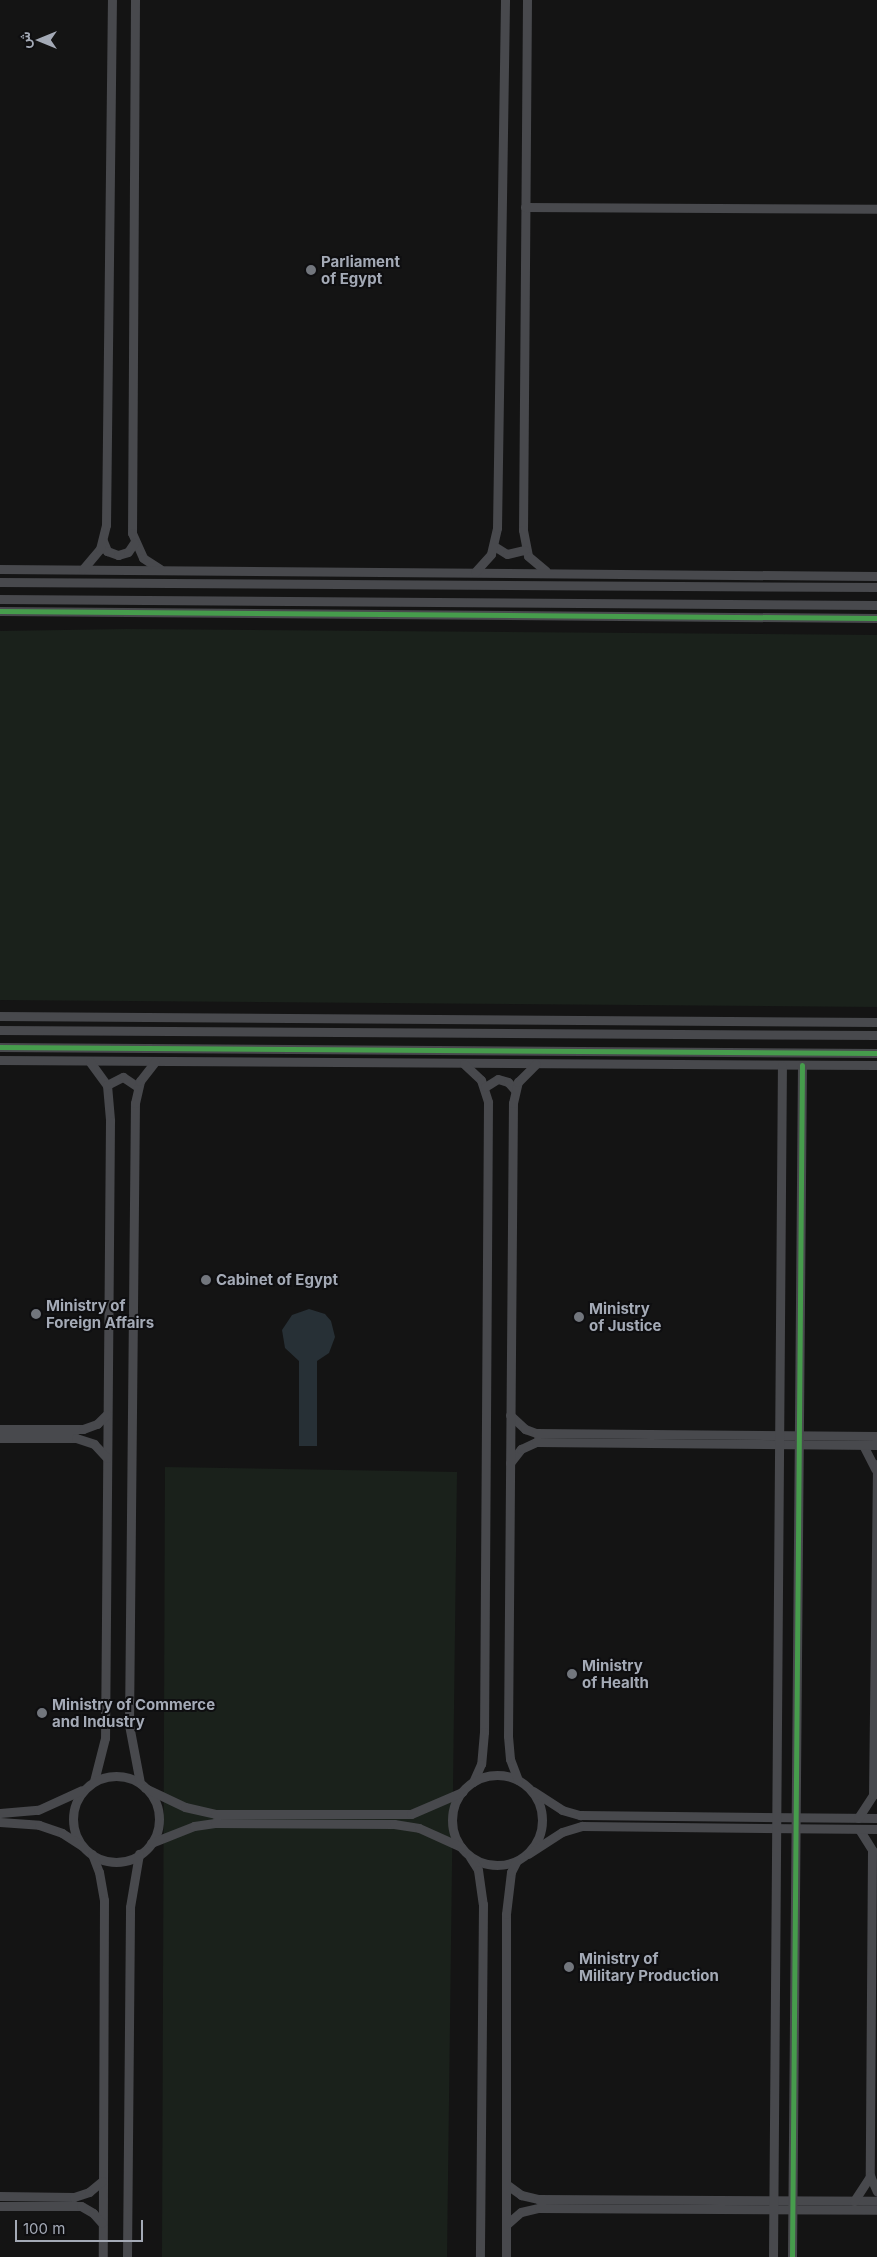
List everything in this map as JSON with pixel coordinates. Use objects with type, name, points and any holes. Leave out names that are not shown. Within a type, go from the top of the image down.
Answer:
[{"type":"street","points":[[82,570],[95,557],[103,541],[110,321],[112,0]]},
{"type":"street","points":[[135,0],[134,543],[143,558],[163,570]]},
{"type":"street","points":[[475,572],[487,561],[494,546],[497,528],[505,0]]},
{"type":"street","points":[[527,0],[523,530],[526,550],[532,561],[548,572]]},
{"type":"street","points":[[525,207],[877,209]]},
{"type":"street","points":[[103,541],[108,551],[118,555],[128,552],[134,543]]},
{"type":"street","points":[[494,546],[507,554],[526,550]]},
{"type":"street","points":[[0,569],[877,576]]},
{"type":"street","points":[[0,582],[877,587]]},
{"type":"street","points":[[0,599],[877,605]]},
{"type":"street","points":[[0,612],[877,618]]},
{"type":"street","points":[[0,1016],[877,1022]]},
{"type":"street","points":[[0,1030],[877,1035]]},
{"type":"street","points":[[457,1033],[457,1049]]},
{"type":"street","points":[[0,1047],[877,1053]]},
{"type":"street","points":[[436,1049],[436,1063]]},
{"type":"street","points":[[0,1060],[877,1066]]},
{"type":"street","points":[[90,1062],[107,1085],[110,1121],[105,1738],[94,1781]]},
{"type":"street","points":[[151,1843],[156,1832],[158,1814],[153,1797],[142,1785],[129,1725],[134,1111],[138,1087],[156,1062]]},
{"type":"street","points":[[464,1064],[476,1074],[485,1087],[488,1116],[484,1732],[481,1764],[473,1782]]},
{"type":"street","points":[[518,1780],[510,1759],[508,1736],[515,1090],[523,1075],[536,1064]]},
{"type":"street","points":[[792,2257],[802,1065]]},
{"type":"street","points":[[773,2257],[782,1066]]},
{"type":"street","points":[[107,1085],[124,1077],[138,1087]]},
{"type":"street","points":[[485,1087],[498,1079],[508,1082],[515,1090]]},
{"type":"street","points":[[0,1429],[83,1429],[97,1424],[107,1414]]},
{"type":"street","points":[[510,1415],[525,1429],[536,1433],[780,1439]]},
{"type":"street","points":[[510,1463],[520,1449],[536,1442],[798,1439],[877,1436]]},
{"type":"street","points":[[0,1438],[76,1438],[94,1444],[107,1458]]},
{"type":"street","points":[[798,1439],[877,1445]]},
{"type":"street","points":[[862,1445],[876,1467],[873,1795],[877,1805]]},
{"type":"street","points":[[103,2257],[104,1900],[99,1872],[89,1852],[77,1835],[73,1819],[78,1798],[94,1781],[117,1776],[142,1785],[185,1807],[215,1814],[410,1814],[462,1792],[473,1782],[495,1774],[518,1780],[562,1810],[580,1815],[877,1818]]},
{"type":"street","points":[[0,1813],[44,1808],[85,1789]]},
{"type":"street","points":[[528,1854],[538,1840],[543,1824],[541,1806],[533,1791]]},
{"type":"street","points":[[461,1848],[452,1820],[462,1792]]},
{"type":"street","points":[[858,1818],[873,1795]]},
{"type":"street","points":[[0,1822],[45,1826],[89,1852],[115,1862],[139,1854],[151,1843],[194,1826],[216,1823],[394,1824],[419,1828],[461,1848],[470,1857],[478,1870],[483,1904],[480,2257]]},
{"type":"street","points":[[470,1857],[492,1866],[516,1862],[562,1832],[582,1826],[877,1829]]},
{"type":"street","points":[[859,1829],[872,1850]]},
{"type":"street","points":[[877,1840],[872,1850],[870,2176],[877,2192]]},
{"type":"street","points":[[127,2257],[130,1907],[139,1854]]},
{"type":"street","points":[[506,2257],[506,1914],[511,1872],[516,1862]]},
{"type":"street","points":[[854,2201],[870,2176]]},
{"type":"street","points":[[0,2196],[74,2197],[90,2192],[102,2181]]},
{"type":"street","points":[[506,2184],[521,2195],[538,2199],[773,2205]]},
{"type":"street","points":[[793,2205],[877,2201]]},
{"type":"street","points":[[507,2224],[521,2212],[539,2208],[793,2205],[877,2210]]},
{"type":"street","points":[[0,2206],[81,2206],[93,2213],[102,2223]]},
{"type":"shaded area","points":[[126,629],[877,635],[877,1007],[0,1000],[0,631]]},
{"type":"shaded area","points":[[309,1309],[325,1314],[331,1321],[335,1337],[329,1353],[317,1361],[317,1446],[299,1446],[299,1361],[285,1348],[282,1330],[292,1315]]},
{"type":"shaded area","points":[[165,1467],[457,1472],[447,2257],[162,2257]]},
{"type":"cycle path","points":[[0,611],[877,618]]},
{"type":"cycle path","points":[[0,1047],[877,1053]]},
{"type":"cycle path","points":[[792,2257],[802,1065]]},
{"type":"place","name":"Parliament of Egypt","points":[[311,270]]},
{"type":"place","name":"Cabinet of Egypt","points":[[206,1280]]},
{"type":"place","name":"Ministry of Foreign Affairs","points":[[36,1314]]},
{"type":"place","name":"Ministry of Justice","points":[[579,1317]]},
{"type":"place","name":"Ministry of Health","points":[[572,1674]]},
{"type":"place","name":"Ministry of Commerce and Industry","points":[[42,1713]]},
{"type":"place","name":"Ministry of Military Production","points":[[569,1967]]}]
